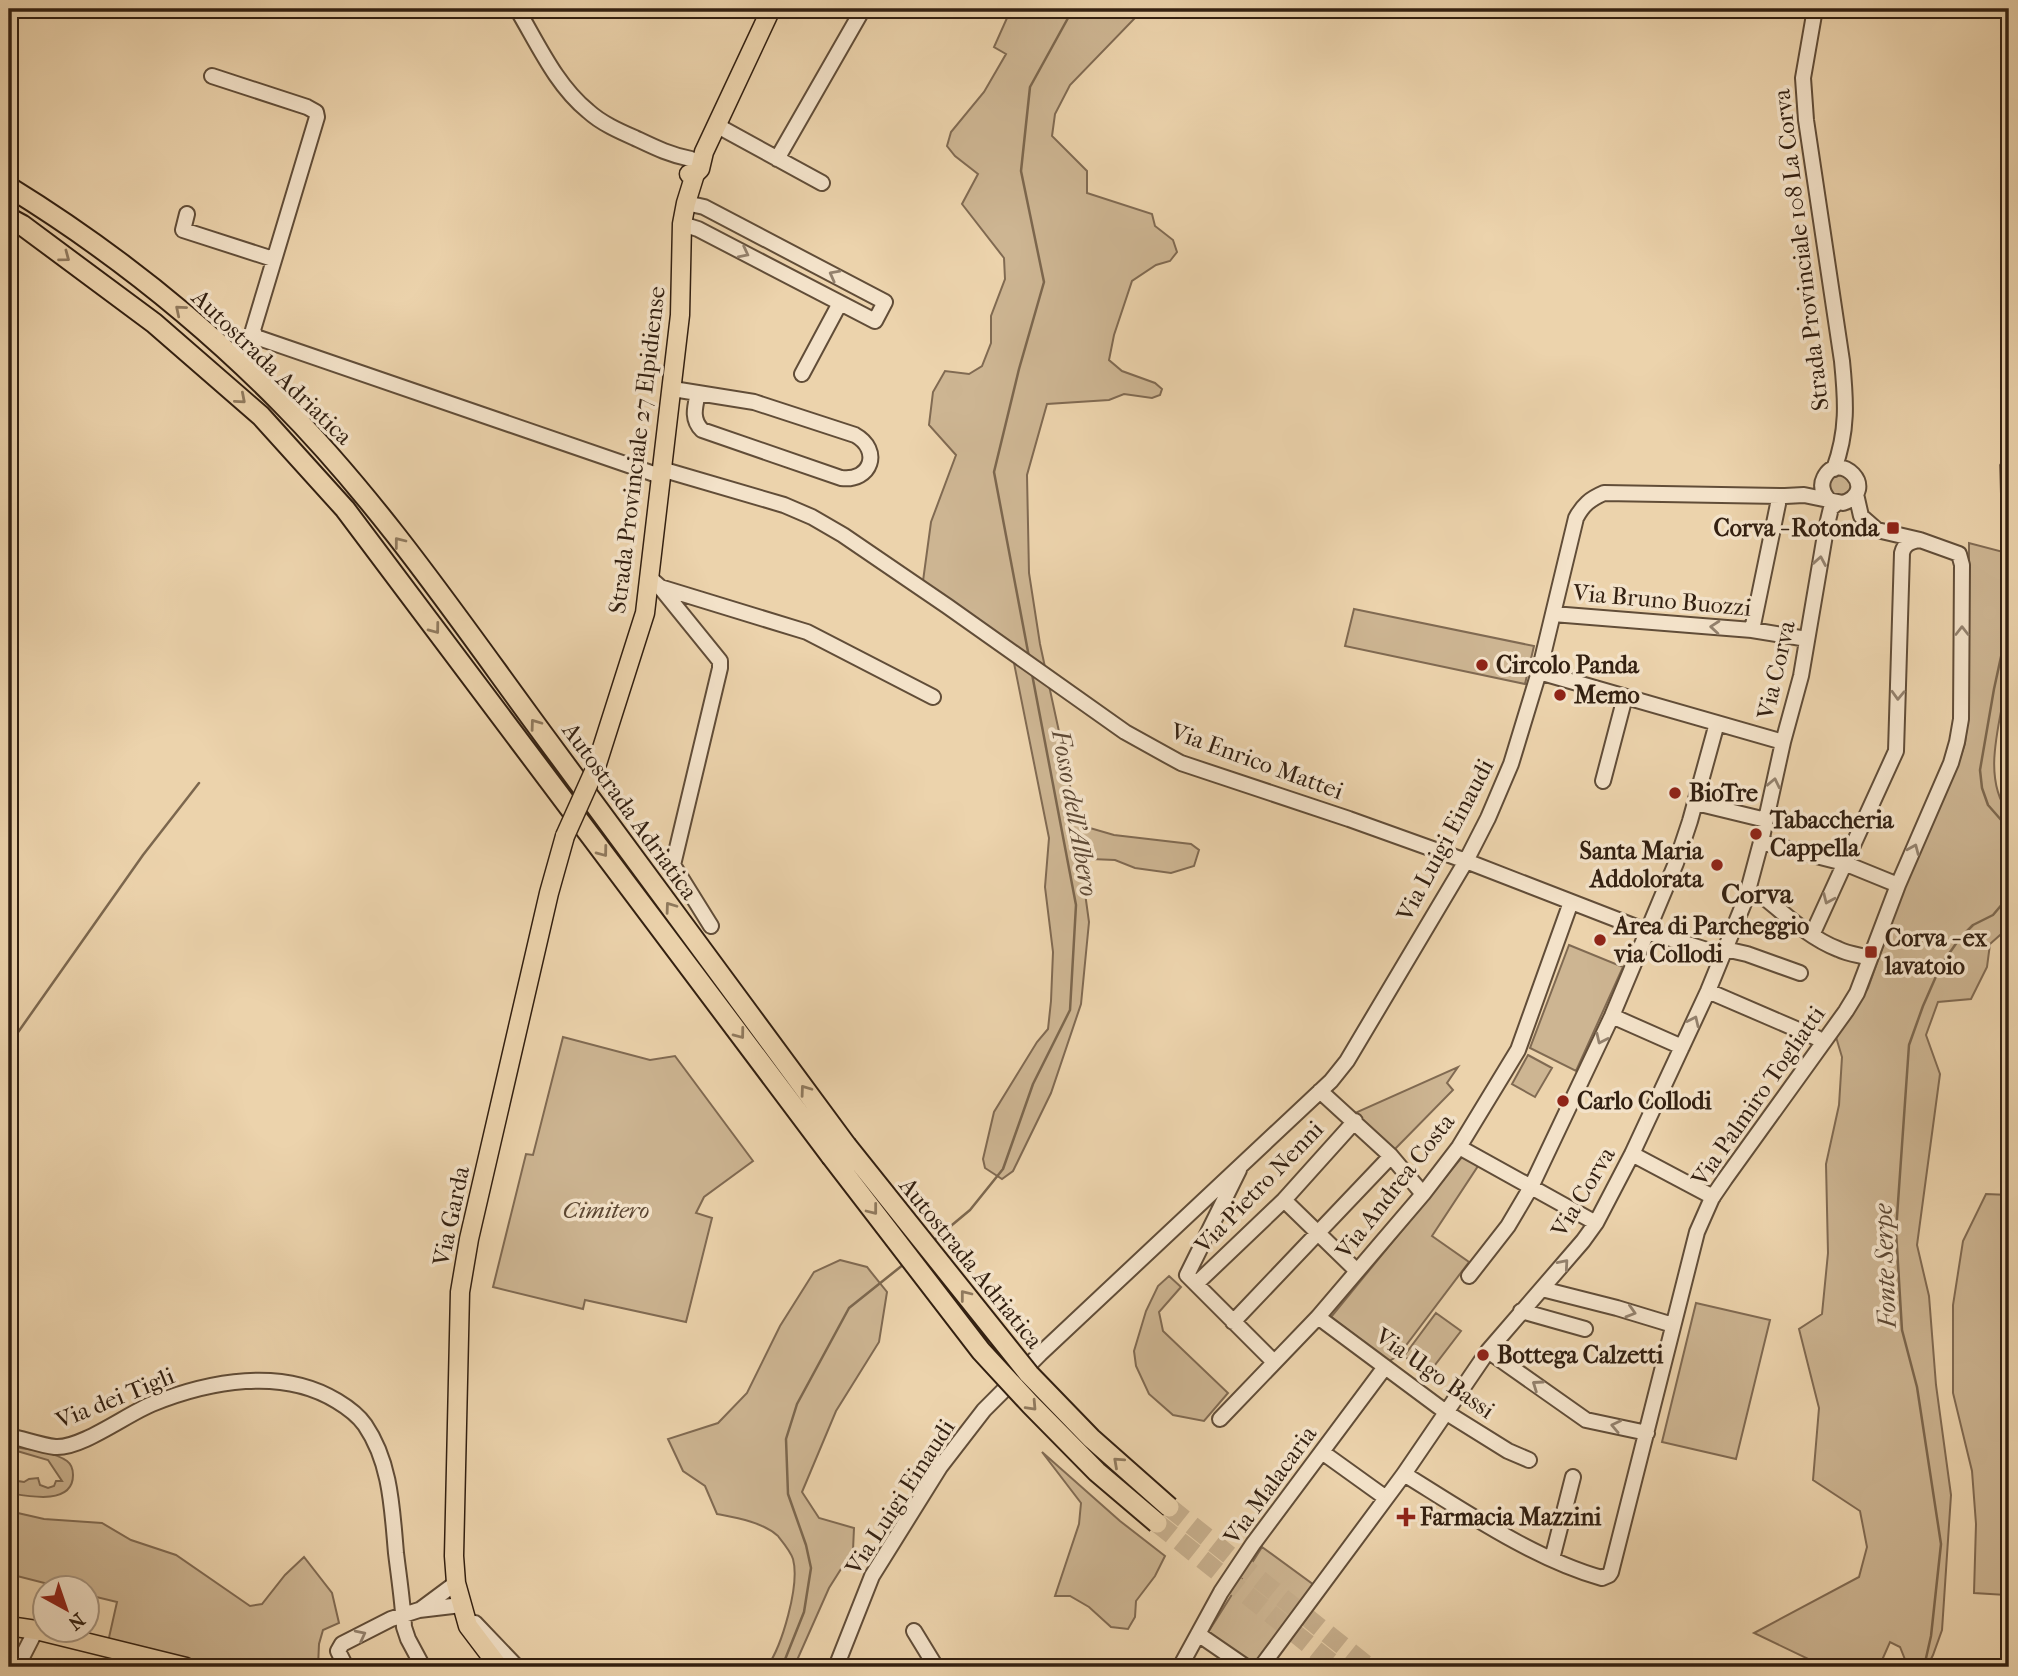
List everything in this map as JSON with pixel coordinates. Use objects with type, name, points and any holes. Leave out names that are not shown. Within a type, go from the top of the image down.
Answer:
[{"type":"highway","name":"Autostrada Adriatica","points":[[9,187],[112,257],[175,306],[230,353],[337,464],[444,601],[981,1351],[1097,1472],[1157,1523]]},
{"type":"highway","name":"Autostrada Adriatica","points":[[9,218],[153,323],[261,416],[345,509],[839,1150],[1029,1374],[1091,1438],[1169,1507]]},
{"type":"main road","name":"Strada Provinciale 27 Elpidiense","points":[[565,836],[596,767],[655,582],[661,472],[680,315],[682,224],[692,166],[716,125],[771,9]]},
{"type":"main road","name":"Via Garda","points":[[499,1667],[468,1626],[456,1583],[454,1543],[460,1293],[478,1200],[549,893],[565,836]]},
{"type":"main road","points":[[9,1626],[32,1629]]},
{"type":"main road","points":[[93,1644],[186,1667]]},
{"type":"street","points":[[517,9],[560,81],[588,112],[619,131],[692,166]]},
{"type":"street","points":[[777,159],[863,9]]},
{"type":"street","name":"Strada Provinciale 108 La Corva","points":[[1815,9],[1803,78],[1806,120],[1846,400],[1841,469]]},
{"type":"street","name":"Via Enrico Mattei","points":[[212,76],[307,107],[316,112],[317,117],[253,330],[259,339],[661,472],[784,505],[812,517],[881,561],[1125,732],[1181,763],[1466,861],[1649,932],[1724,952],[1747,954],[1800,973]]},
{"type":"street","points":[[716,125],[822,183]]},
{"type":"street","points":[[682,224],[698,229],[875,321],[886,302],[704,207],[686,203]]},
{"type":"street","points":[[187,214],[183,230],[273,260]]},
{"type":"street","points":[[780,272],[790,252]]},
{"type":"street","points":[[802,374],[840,303]]},
{"type":"street","points":[[673,389],[698,393],[754,402],[855,435],[868,446],[870,464],[858,477],[841,478],[702,430],[695,416],[698,393]]},
{"type":"street","points":[[1902,553],[1894,542],[1868,531],[1851,508],[1832,498],[1826,475],[1841,469],[1856,477],[1856,494],[1861,516],[1869,524],[1890,534],[1920,540]]},
{"type":"street","name":"Via Luigi Einaudi","points":[[836,1667],[872,1576],[940,1467],[984,1410],[1040,1354],[1331,1081],[1347,1060],[1466,861],[1488,818],[1511,764],[1539,672],[1576,518],[1588,501],[1604,493],[1804,495],[1832,498]]},
{"type":"street","points":[[1832,498],[1853,498],[1856,494]]},
{"type":"street","name":"Via Corva","points":[[1261,1667],[1404,1474],[1488,1351],[1568,1260],[1596,1223],[1632,1154],[1708,991],[1746,898],[1801,676],[1832,498]]},
{"type":"street","points":[[1752,630],[1778,504]]},
{"type":"street","points":[[1812,935],[1896,751],[1902,553],[1910,542],[1920,540]]},
{"type":"street","name":"Via Palmiro Togliatti","points":[[1404,1474],[1478,1519],[1552,1559],[1599,1577],[1609,1575],[1697,1232],[1713,1197],[1857,993],[1898,885],[1951,763],[1961,719],[1962,565],[1959,554],[1920,540]]},
{"type":"street","points":[[655,582],[807,632],[933,697]]},
{"type":"street","points":[[655,582],[720,661],[673,865],[711,926]]},
{"type":"street","name":"Via Bruno Buozzi","points":[[1553,614],[1752,630],[1807,639]]},
{"type":"street","points":[[1539,672],[1783,742]]},
{"type":"street","points":[[1603,781],[1625,697]]},
{"type":"street","points":[[1469,1276],[1508,1226],[1531,1187],[1612,1016],[1676,863],[1696,803],[1717,723]]},
{"type":"street","points":[[1696,803],[1766,820]]},
{"type":"street","points":[[1761,842],[1844,863],[1898,885]]},
{"type":"street","points":[[1752,878],[1763,885],[1765,898]]},
{"type":"street","points":[[1746,898],[1765,898],[1812,935],[1841,951],[1870,958]]},
{"type":"street","name":"Via Andrea Costa","points":[[1220,1419],[1318,1317],[1423,1194],[1459,1147],[1518,1050],[1571,902]]},
{"type":"street","points":[[1708,991],[1823,1042]]},
{"type":"street","points":[[1612,1016],[1682,1046]]},
{"type":"street","points":[[1320,1091],[1391,1156],[1423,1194]]},
{"type":"street","name":"Via Pietro Nenni","points":[[1196,1284],[1284,1199],[1355,1121]]},
{"type":"street","points":[[1459,1147],[1596,1223]]},
{"type":"street","points":[[1632,1154],[1713,1197]]},
{"type":"street","points":[[1233,1322],[1391,1156]]},
{"type":"street","name":"Via Luigi Einaudi","points":[[1196,1284],[1187,1275],[1241,1166]]},
{"type":"street","points":[[1284,1199],[1357,1271]]},
{"type":"street","points":[[1196,1284],[1273,1362]]},
{"type":"street","points":[[1542,1289],[1673,1325]]},
{"type":"street","points":[[1521,1311],[1585,1329]]},
{"type":"street","name":"Via Ugo Bassi","points":[[1318,1317],[1447,1413],[1508,1451],[1529,1460]]},
{"type":"street","points":[[1488,1351],[1586,1420],[1647,1433]]},
{"type":"street","name":"Via Malacaria","points":[[1180,1667],[1221,1592],[1253,1544],[1385,1367]]},
{"type":"street","name":"Via dei Tigli","points":[[9,1436],[55,1447],[63,1446],[81,1440],[151,1404],[216,1385],[266,1380],[310,1387],[327,1395],[364,1424],[388,1478],[404,1627],[423,1667]]},
{"type":"street","points":[[1322,1452],[1386,1499]]},
{"type":"street","points":[[1552,1559],[1573,1477]]},
{"type":"street","points":[[419,1610],[456,1583]]},
{"type":"street","points":[[346,1667],[338,1651],[342,1644],[391,1619],[419,1610],[462,1609],[517,1667]]},
{"type":"street","points":[[914,1631],[936,1667]]},
{"type":"street","points":[[1198,1634],[1245,1667]]},
{"type":"street","points":[[17,1667],[32,1638]]},
{"type":"green space","points":[[1011,9],[1139,9],[1135,18],[1070,85],[1055,114],[1052,136],[1087,171],[1087,193],[1152,214],[1155,226],[1173,240],[1177,252],[1170,261],[1156,265],[1132,281],[1114,335],[1109,360],[1122,371],[1155,383],[1162,389],[1160,395],[1152,398],[1124,394],[1109,400],[1047,404],[1027,475],[1029,573],[1040,644],[1068,773],[1076,824],[1114,835],[1191,844],[1199,850],[1194,866],[1171,873],[1135,868],[1115,860],[1091,859],[1082,871],[1089,922],[1081,1004],[1051,1093],[1013,1171],[1002,1179],[985,1168],[983,1159],[994,1112],[1037,1042],[1048,1029],[1053,952],[1045,887],[1049,838],[1010,643],[923,581],[931,522],[956,455],[929,425],[933,392],[945,371],[969,374],[982,366],[991,343],[991,316],[1005,279],[1004,258],[962,204],[978,174],[947,146],[951,132],[984,92],[1006,54],[994,47]]},
{"type":"green space","points":[[2009,453],[2008,667],[1994,764],[2000,799],[2009,814],[2009,927],[1990,944],[1987,967],[1971,999],[1938,1002],[1926,1035],[1940,1074],[1917,1245],[1929,1296],[1936,1385],[1951,1495],[1942,1630],[1927,1667],[1908,1667],[1900,1647],[1890,1642],[1879,1667],[1825,1667],[1754,1633],[1859,1577],[1867,1547],[1860,1511],[1813,1480],[1819,1408],[1799,1329],[1822,1314],[1828,1253],[1826,1164],[1839,1105],[1842,1057],[1836,1037],[1868,988],[1903,890],[1965,743],[1969,709],[1969,543],[2003,552],[2000,465]]},
{"type":"green space","points":[[1840,474],[1848,477],[1851,485],[1848,493],[1840,496],[1832,493],[1829,485],[1832,477]]},
{"type":"green space","name":"Circolo Panda","points":[[1354,609],[1534,646],[1525,684],[1345,646]]},
{"type":"green space","points":[[1569,945],[1623,967],[1576,1071],[1530,1048]]},
{"type":"green space","name":"Cimitero","points":[[563,1037],[650,1060],[675,1056],[753,1161],[704,1197],[696,1213],[712,1218],[686,1322],[585,1300],[583,1309],[493,1287],[526,1154],[533,1155]]},
{"type":"green space","points":[[1528,1055],[1552,1068],[1535,1097],[1512,1084]]},
{"type":"green space","points":[[1458,1067],[1447,1083],[1453,1090],[1393,1151],[1355,1113]]},
{"type":"green space","points":[[1462,1157],[1478,1166],[1432,1236],[1469,1262],[1398,1356],[1389,1361],[1331,1317]]},
{"type":"green space","points":[[1986,1194],[2009,1195],[2009,1303],[2002,1326],[2009,1368],[2009,1552],[2006,1595],[1974,1593],[1976,1524],[1972,1471],[1953,1393],[1953,1305],[1963,1241]]},
{"type":"green space","points":[[840,1260],[867,1267],[887,1292],[879,1342],[836,1411],[802,1492],[819,1518],[854,1528],[853,1550],[829,1588],[794,1667],[767,1667],[778,1645],[792,1599],[795,1570],[792,1556],[778,1536],[765,1527],[717,1514],[705,1486],[683,1471],[668,1439],[718,1423],[747,1393],[780,1326],[814,1272]]},
{"type":"green space","points":[[1169,1276],[1181,1287],[1159,1312],[1163,1331],[1228,1393],[1204,1421],[1173,1415],[1149,1394],[1136,1366],[1134,1351],[1146,1311],[1158,1286]]},
{"type":"green space","points":[[1696,1303],[1770,1320],[1736,1459],[1662,1442]]},
{"type":"green space","points":[[1436,1313],[1461,1331],[1428,1374],[1404,1356]]},
{"type":"green space","points":[[9,1446],[54,1455],[67,1461],[72,1467],[71,1485],[57,1495],[37,1497],[9,1493]],"holes":[[[17,1451],[48,1460],[62,1481],[56,1481],[54,1486],[48,1488],[40,1485],[38,1478],[18,1481],[15,1475],[11,1474]]]},
{"type":"green space","points":[[1042,1452],[1120,1521],[1165,1556],[1155,1576],[1136,1601],[1135,1617],[1128,1629],[1111,1627],[1089,1607],[1070,1596],[1055,1596],[1079,1524],[1081,1503]]},
{"type":"green space","points":[[9,1511],[44,1519],[102,1523],[131,1540],[176,1555],[250,1606],[262,1604],[285,1575],[304,1557],[332,1593],[339,1623],[323,1630],[318,1667],[205,1665],[108,1642],[117,1602],[102,1598],[102,1574],[32,1574],[32,1580],[9,1574]]},
{"type":"green space","points":[[1262,1547],[1314,1585],[1254,1665],[1207,1634]]},
{"type":"waterway","name":"Fosso dell'Albero","points":[[1029,657],[994,472],[1044,282],[1021,171],[1030,87],[1073,9]]},
{"type":"waterway","name":"Fonte Serpe","points":[[2009,620],[1980,770],[1988,805],[2009,829]]},
{"type":"waterway","name":"Fosso dell'Albero","points":[[934,1240],[970,1210],[1003,1169],[1033,1084],[1070,1010],[1076,905],[1032,674]]},
{"type":"waterway","points":[[9,1045],[143,855],[199,783]]},
{"type":"waterway","name":"Fonte Serpe","points":[[1924,1667],[1931,1636],[1941,1544],[1917,1387],[1902,1330],[1896,1231],[1909,1045],[1941,965],[1960,938],[1973,925],[1993,915],[2009,896]]},
{"type":"waterway","name":"Fosso dell'Albero","points":[[782,1667],[804,1612],[811,1568],[788,1494],[786,1439],[797,1404],[849,1308],[904,1264]]},
{"type":"tunnel","points":[[1169,1507],[1369,1667]]},
{"type":"tunnel","points":[[1157,1523],[1337,1667]]},
{"type":"place","name":"Corva - Rotonda","points":[[1893,528]]},
{"type":"place","name":"Circolo Panda","points":[[1482,665]]},
{"type":"place","name":"Memo","points":[[1560,695]]},
{"type":"place","name":"BioTre","points":[[1675,793]]},
{"type":"place","name":"Tabaccheria Cappella","points":[[1756,834]]},
{"type":"place","name":"Santa Maria Addolorata","points":[[1717,865]]},
{"type":"place","name":"Area di Parcheggio via Collodi","points":[[1600,940]]},
{"type":"place","name":"Corva - ex lavatoio","points":[[1871,952]]},
{"type":"place","name":"Carlo Collodi","points":[[1563,1101]]},
{"type":"place","name":"Bottega Calzetti","points":[[1483,1355]]},
{"type":"place","name":"Farmacia Mazzini","points":[[1406,1517]]},
{"type":"district","name":"Corva","points":[[1757,893]]}]
